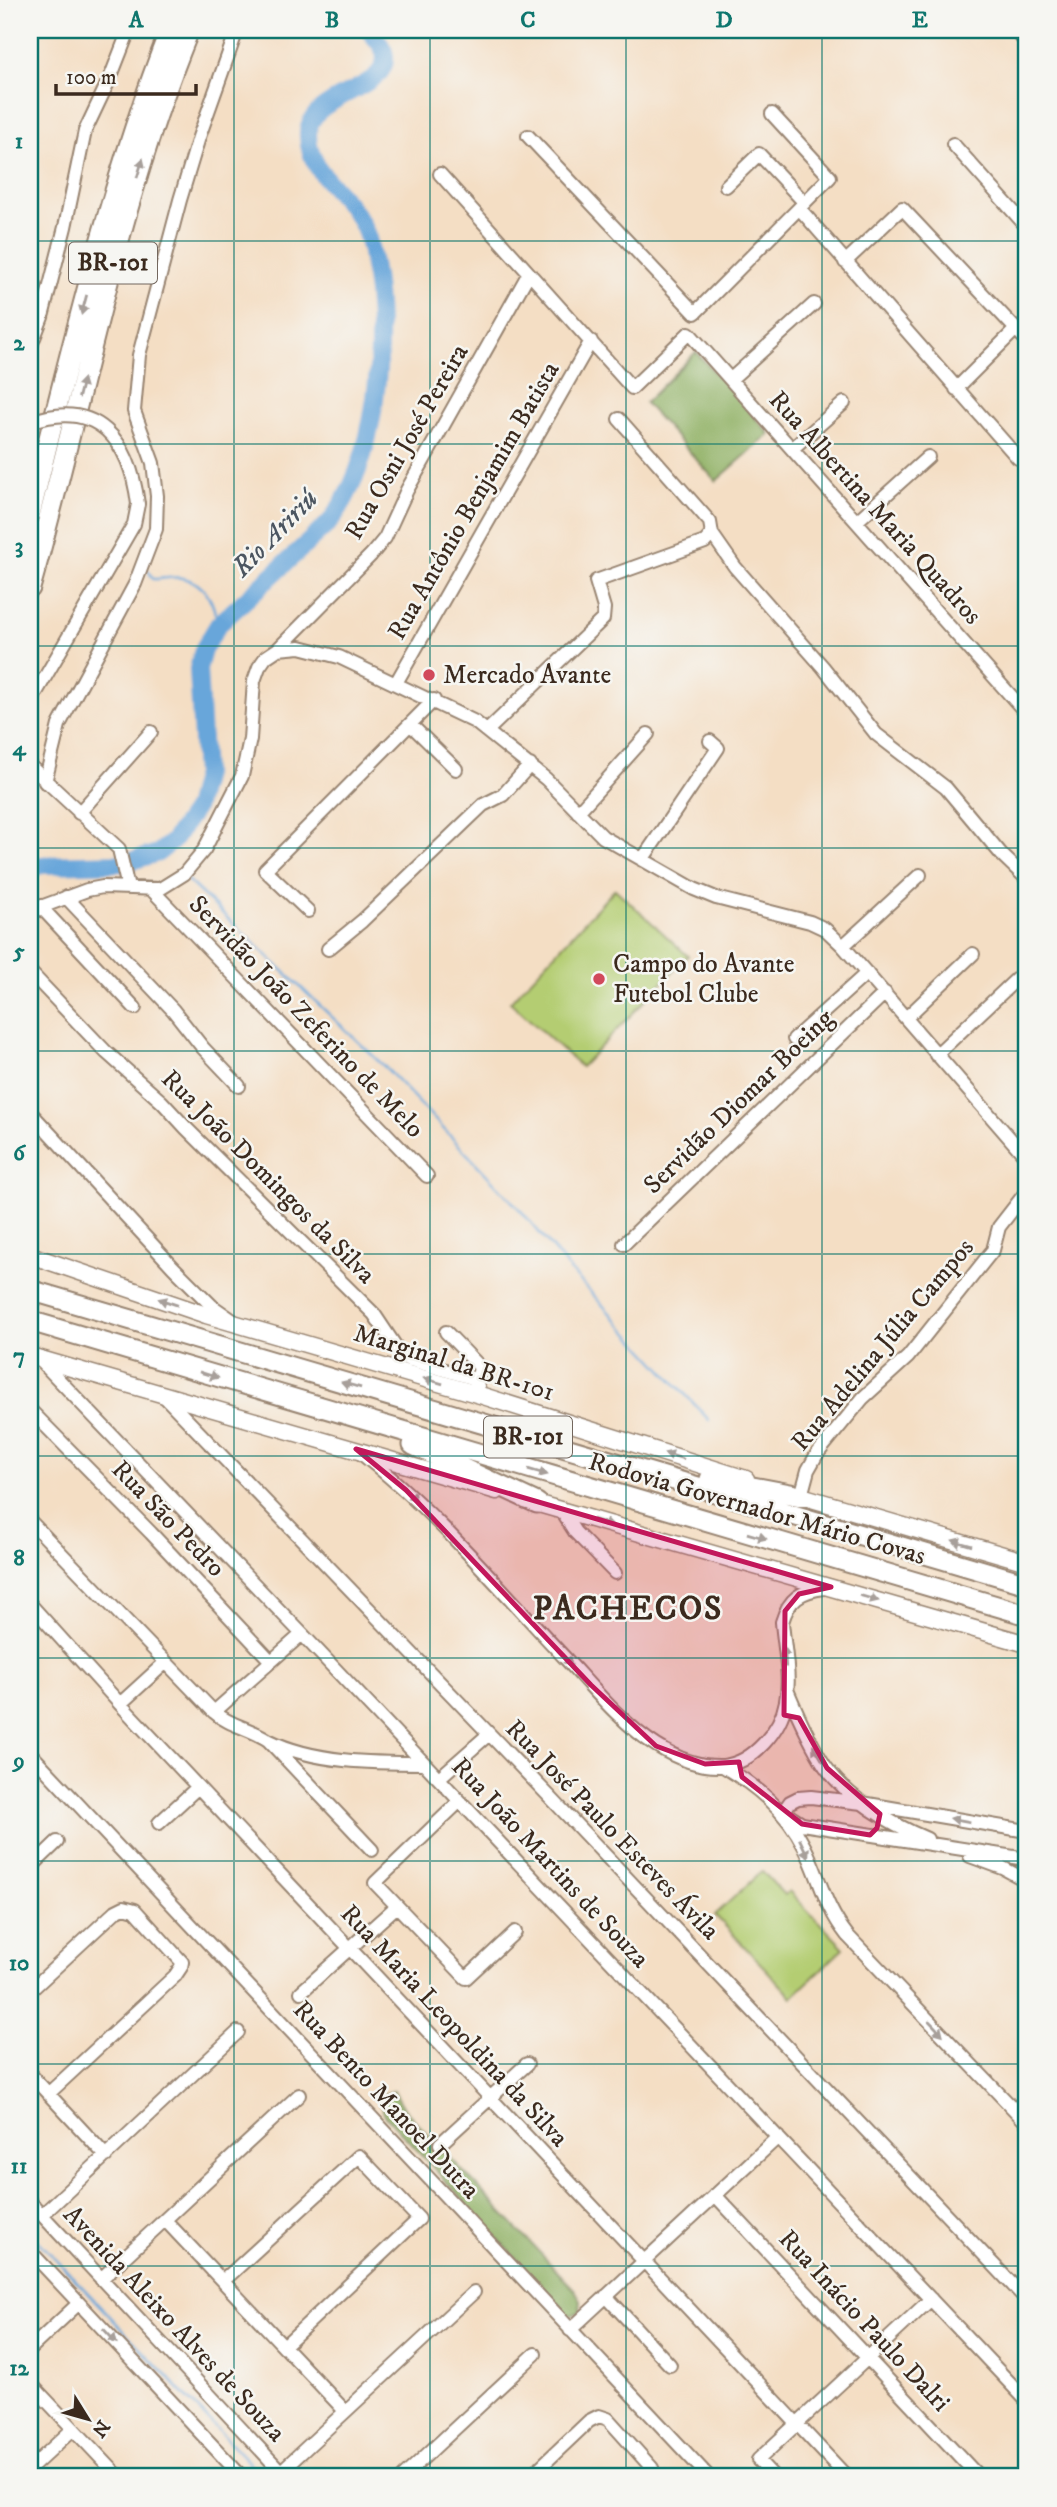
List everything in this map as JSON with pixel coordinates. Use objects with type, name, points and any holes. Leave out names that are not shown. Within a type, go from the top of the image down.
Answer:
[{"type":"highway","name":"BR-101","points":[[30,514],[112,201],[170,30]]},
{"type":"highway","name":"BR-101","points":[[30,588],[128,206],[157,115],[189,30]]},
{"type":"highway","points":[[30,1276],[105,1312]]},
{"type":"highway","name":"Rodovia Governador Mário Covas","points":[[30,1290],[1027,1584]]},
{"type":"highway","name":"Rodovia Governador Mário Covas","points":[[30,1321],[1027,1615]]},
{"type":"highway","points":[[355,1418],[537,1503]]},
{"type":"highway","points":[[600,1458],[801,1496]]},
{"type":"main road","name":"Marginal da BR-101","points":[[30,1255],[240,1326],[478,1388],[801,1496],[1027,1562]]},
{"type":"main road","points":[[34,1357],[1027,1644]]},
{"type":"street","points":[[30,348],[42,317],[62,240],[85,131],[128,30]]},
{"type":"street","points":[[45,782],[60,725],[135,584],[156,529],[157,496],[153,463],[134,411],[139,355],[187,175],[237,30]]},
{"type":"street","points":[[1015,30],[1027,43]]},
{"type":"street","points":[[528,136],[695,313],[830,177],[772,114]]},
{"type":"street","points":[[953,144],[1027,227]]},
{"type":"street","points":[[726,186],[759,154],[845,262],[956,389],[1018,458],[1027,459]]},
{"type":"street","points":[[440,174],[591,341]]},
{"type":"street","points":[[845,262],[902,208],[1027,341]]},
{"type":"street","name":"Rua Osni José Pereira","points":[[152,890],[168,886],[184,874],[204,850],[242,776],[247,758],[256,673],[266,657],[278,649],[385,538],[407,490],[529,273]]},
{"type":"street","points":[[731,379],[814,304]]},
{"type":"street","points":[[956,389],[1016,329]]},
{"type":"street","name":"Rua Albertina Maria Quadros","points":[[591,341],[632,388],[690,333],[1027,714]]},
{"type":"street","name":"Rua Antônio Benjamim Batista","points":[[396,683],[591,341]]},
{"type":"street","points":[[792,449],[844,403]]},
{"type":"street","points":[[30,422],[52,416],[78,416],[94,421],[108,430],[124,450],[138,504],[134,524],[30,703]]},
{"type":"street","points":[[619,419],[710,522],[712,534],[735,566],[823,667],[876,734],[946,788],[1002,855],[1027,879]]},
{"type":"street","points":[[857,521],[928,457]]},
{"type":"street","points":[[488,730],[603,619],[604,608],[596,581],[705,542],[712,534]]},
{"type":"street","points":[[278,649],[300,647],[325,652],[464,715],[488,730],[530,765],[603,837],[707,895],[817,925],[832,935],[1027,1158]]},
{"type":"street","points":[[308,911],[265,870],[434,701]]},
{"type":"street","points":[[410,724],[456,769]]},
{"type":"street","points":[[79,813],[151,732]]},
{"type":"street","points":[[578,812],[648,734]]},
{"type":"street","points":[[642,860],[718,748],[710,741]]},
{"type":"street","points":[[328,949],[362,921],[483,805],[503,795],[530,765]]},
{"type":"street","points":[[30,766],[121,853],[127,882]]},
{"type":"street","points":[[843,947],[920,875]]},
{"type":"street","points":[[135,1008],[35,908],[66,897],[127,882],[152,890]]},
{"type":"street","name":"Servidão João Zeferino de Melo","points":[[152,890],[427,1176]]},
{"type":"street","points":[[66,897],[173,1010],[203,1048],[239,1086]]},
{"type":"street","points":[[906,1018],[973,954]]},
{"type":"street","points":[[936,1055],[1027,969]]},
{"type":"street","name":"Rua João Domingos da Silva","points":[[30,972],[106,1052],[162,1102],[374,1314],[400,1353],[407,1359],[472,1378],[478,1388]]},
{"type":"street","points":[[794,1039],[867,973]]},
{"type":"street","name":"Servidão Diomar Boeing","points":[[624,1244],[885,993]]},
{"type":"street","points":[[30,1112],[173,1267],[212,1306],[240,1326]]},
{"type":"street","name":"Rua Adelina Júlia Campos","points":[[801,1496],[817,1454],[863,1398],[908,1357],[993,1250],[999,1227],[1027,1191]]},
{"type":"street","points":[[446,1332],[480,1367],[478,1388]]},
{"type":"street","name":"Rua João Martins de Souza","points":[[34,1357],[439,1778],[1027,2401]]},
{"type":"street","name":"Rua José Paulo Esteves Ávila","points":[[162,1393],[1027,2300]]},
{"type":"street","name":"Rua São Pedro","points":[[30,1410],[271,1661]]},
{"type":"street","points":[[356,1449],[406,1490],[591,1685],[636,1730],[656,1745],[687,1760],[723,1766],[742,1777],[783,1812],[802,1824],[1027,1859]]},
{"type":"street","points":[[561,1510],[575,1532],[615,1573]]},
{"type":"street","points":[[30,1521],[214,1712],[230,1723],[253,1730],[292,1750],[372,1762],[424,1763]]},
{"type":"street","points":[[742,1777],[743,1765],[771,1735],[779,1722],[787,1692],[782,1622],[785,1611],[799,1594],[831,1587]]},
{"type":"street","name":"Rua Maria Leopoldina da Silva","points":[[30,1605],[847,2477]]},
{"type":"street","points":[[214,1712],[302,1634]]},
{"type":"street","points":[[120,1704],[166,1662]]},
{"type":"street","points":[[787,1692],[827,1768],[862,1803],[941,1846],[996,1866],[1027,1881]]},
{"type":"street","points":[[779,1722],[792,1716],[799,1718]]},
{"type":"street","points":[[439,1778],[489,1734]]},
{"type":"street","points":[[268,1740],[372,1850]]},
{"type":"street","name":"Rua Bento Manoel Dutra","points":[[30,1753],[709,2477]]},
{"type":"street","points":[[723,1766],[750,1755]]},
{"type":"street","points":[[159,1824],[198,1787]]},
{"type":"street","points":[[783,1812],[790,1802],[798,1798],[862,1803],[1027,1831]]},
{"type":"street","points":[[460,1801],[375,1883],[393,1909],[466,1978],[515,1932]]},
{"type":"street","points":[[783,1812],[804,1846],[826,1903],[841,1928],[1027,2123]]},
{"type":"street","points":[[870,1835],[879,1824],[880,1814]]},
{"type":"street","points":[[30,1868],[57,1842]]},
{"type":"street","points":[[30,1991],[116,1911],[124,1907],[135,1910],[180,1957],[181,1967],[175,1976],[48,2094]]},
{"type":"street","points":[[301,1992],[393,1909]]},
{"type":"street","points":[[42,2215],[238,2032]]},
{"type":"street","points":[[440,2144],[527,2064]]},
{"type":"street","points":[[30,2074],[106,2155]]},
{"type":"street","points":[[101,2279],[299,2095]]},
{"type":"street","points":[[570,2330],[778,2137]]},
{"type":"street","points":[[223,2281],[359,2155],[419,2219],[284,2346]]},
{"type":"street","name":"Rua Inácio Paulo Dalri","points":[[715,2195],[979,2477]]},
{"type":"street","name":"Avenida Aleixo Alves de Souza","points":[[30,2202],[280,2475]]},
{"type":"street","points":[[165,2220],[345,2411]]},
{"type":"street","name":"Avenida Aleixo Alves de Souza","points":[[30,2250],[242,2477]]},
{"type":"street","points":[[280,2475],[474,2292]]},
{"type":"street","points":[[606,2296],[670,2365]]},
{"type":"street","points":[[774,2477],[758,2460],[930,2299]]},
{"type":"street","points":[[30,2349],[79,2303]]},
{"type":"street","points":[[403,2477],[535,2354]]},
{"type":"street","points":[[30,2383],[118,2477]]},
{"type":"street","points":[[530,2477],[589,2421],[600,2416],[608,2419],[652,2468],[654,2477]]},
{"type":"street","points":[[30,2469],[73,2429]]},
{"type":"highlighted area","points":[[356,1449],[831,1587],[799,1594],[785,1611],[784,1715],[799,1718],[827,1768],[880,1814],[877,1828],[870,1835],[802,1824],[742,1777],[739,1762],[705,1764],[656,1746],[591,1685],[406,1490]]},
{"type":"green space","points":[[696,352],[770,434],[716,481],[645,403]]},
{"type":"green space","name":"Campo do Avante Futebol Clube","points":[[615,889],[688,956],[581,1067],[510,1002]]},
{"type":"green space","points":[[762,1871],[784,1895],[789,1891],[844,1948],[792,1997],[715,1915]]},
{"type":"green space","points":[[394,2091],[405,2110],[575,2290],[581,2300],[580,2312],[569,2316],[385,2115],[380,2105],[383,2094]]},
{"type":"waterway","name":"Rio Aririú","points":[[30,869],[41,865],[124,863],[158,853],[173,841],[195,809],[204,774],[198,669],[203,650],[218,625],[328,524],[345,498],[359,468],[375,399],[378,363],[379,328],[373,264],[360,220],[323,175],[310,150],[308,135],[311,121],[321,109],[365,84],[377,75],[384,65],[383,49],[369,30]]},
{"type":"waterway","points":[[148,570],[153,579],[180,577],[198,584],[211,602],[218,625]]},
{"type":"waterway","points":[[186,879],[387,1069],[523,1213],[571,1271],[709,1420]]},
{"type":"waterway","points":[[30,2232],[255,2469]]},
{"type":"place","name":"Mercado Avante","points":[[429,675]]},
{"type":"place","name":"Campo do Avante Futebol Clube","points":[[599,979]]},
{"type":"district","name":"PACHECOS","points":[[628,1609]]}]
